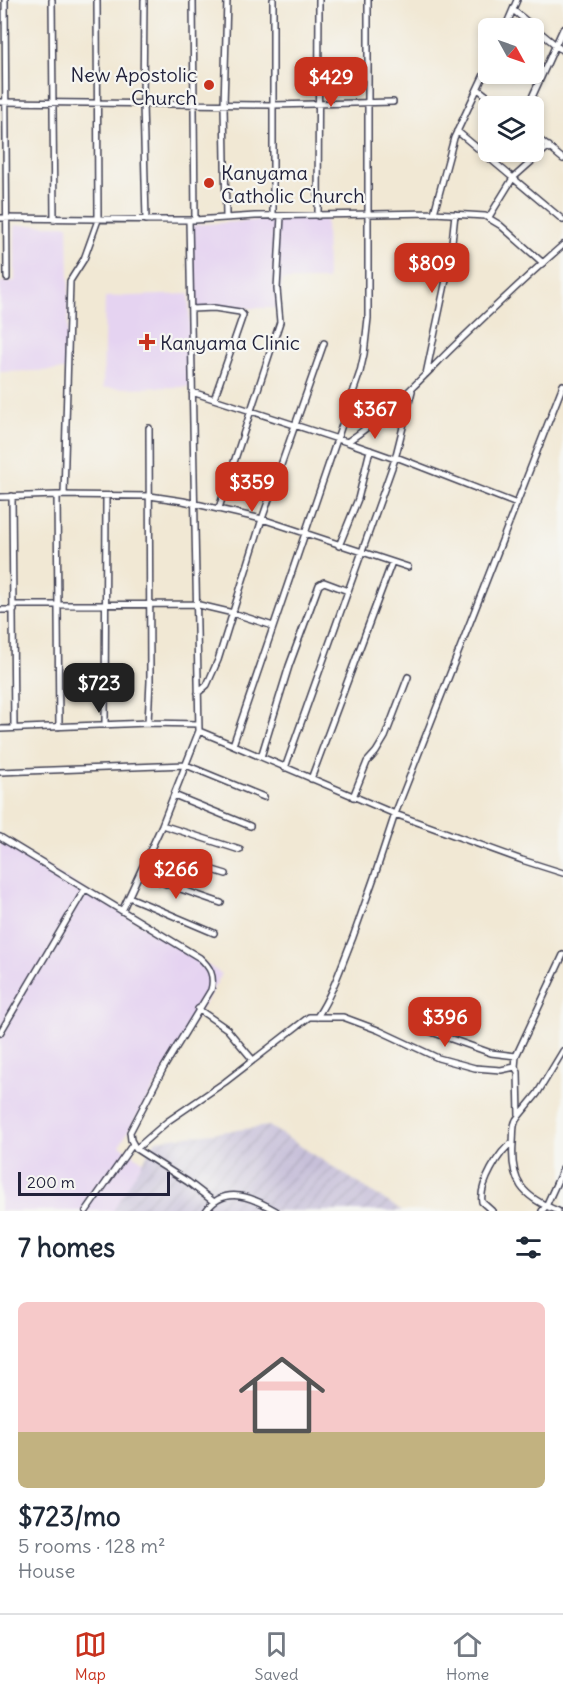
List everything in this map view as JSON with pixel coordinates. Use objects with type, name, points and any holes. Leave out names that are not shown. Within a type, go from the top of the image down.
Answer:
[{"type":"street","points":[[6,0],[3,102],[8,218],[7,278]]},
{"type":"street","points":[[52,0],[54,220]]},
{"type":"street","points":[[64,495],[70,281],[84,259],[98,220],[97,0]]},
{"type":"street","points":[[144,0],[143,103],[146,220]]},
{"type":"street","points":[[122,911],[162,825],[199,731],[191,309],[195,103],[193,0]]},
{"type":"street","points":[[226,217],[224,105],[227,0]]},
{"type":"street","points":[[273,0],[273,217]]},
{"type":"street","points":[[318,216],[319,0]]},
{"type":"street","points":[[232,745],[306,534],[364,354],[368,318],[368,0]]},
{"type":"street","points":[[509,18],[517,0]]},
{"type":"street","points":[[513,10],[563,51]]},
{"type":"street","points":[[533,96],[563,29]]},
{"type":"street","points":[[434,213],[458,131],[480,84]]},
{"type":"street","points":[[478,89],[487,96]]},
{"type":"street","points":[[3,102],[224,105],[393,102]]},
{"type":"street","points":[[458,131],[563,220]]},
{"type":"street","points":[[544,142],[563,159]]},
{"type":"street","points":[[489,217],[513,178],[549,146]]},
{"type":"street","points":[[0,218],[192,220],[226,217],[455,214],[489,217],[543,263]]},
{"type":"street","points":[[426,376],[450,261],[455,214]]},
{"type":"street","points":[[219,508],[280,322],[277,289],[281,216]]},
{"type":"street","points":[[347,442],[413,389],[461,340],[563,245]]},
{"type":"street","points":[[191,309],[214,308],[240,312],[243,315],[214,399]]},
{"type":"street","points":[[198,693],[207,685],[211,676],[262,519],[324,343]]},
{"type":"street","points":[[317,1017],[326,1003],[347,952],[395,814],[563,386]]},
{"type":"street","points":[[285,768],[395,458],[413,389]]},
{"type":"street","points":[[192,392],[395,458],[517,504]]},
{"type":"street","points":[[148,723],[149,428]]},
{"type":"street","points":[[339,546],[358,499],[370,450]]},
{"type":"street","points":[[57,495],[59,727]]},
{"type":"street","points":[[12,496],[14,728]]},
{"type":"street","points":[[105,496],[105,725]]},
{"type":"street","points":[[0,497],[150,496],[193,503],[262,519],[408,567]]},
{"type":"street","points":[[310,779],[392,562]]},
{"type":"street","points":[[261,757],[319,585],[324,582],[348,591]]},
{"type":"street","points":[[0,610],[59,605],[195,604],[273,626]]},
{"type":"street","points":[[353,797],[367,762],[385,737],[408,677]]},
{"type":"street","points":[[0,729],[148,723],[198,724]]},
{"type":"street","points":[[199,731],[395,814],[563,873]]},
{"type":"street","points":[[0,772],[186,765],[264,797]]},
{"type":"street","points":[[174,795],[250,826]]},
{"type":"street","points":[[162,825],[240,850]]},
{"type":"street","points":[[0,837],[207,964],[212,973],[213,984],[130,1132],[134,1146],[214,1202]]},
{"type":"street","points":[[150,851],[226,874]]},
{"type":"street","points":[[140,875],[221,903]]},
{"type":"street","points":[[0,1033],[86,889]]},
{"type":"street","points":[[129,897],[214,933]]},
{"type":"street","points":[[519,1116],[516,1056],[563,955]]},
{"type":"street","points":[[198,1009],[227,1029],[253,1060]]},
{"type":"street","points":[[86,1211],[134,1146],[212,1091],[305,1019],[343,1017],[378,1030],[438,1058],[475,1068],[501,1070],[515,1067]]},
{"type":"street","points":[[420,1028],[491,1053],[516,1056]]},
{"type":"street","points":[[558,1211],[544,1209],[524,1190],[515,1179],[511,1156],[514,1121],[537,1094],[563,1051]]},
{"type":"street","points":[[492,1211],[482,1202],[482,1192],[497,1159],[513,1142]]},
{"type":"street","points":[[544,1209],[563,1169]]},
{"type":"street","points":[[206,1211],[214,1202],[227,1197],[242,1196],[257,1199],[276,1211]]},
{"type":"shaded area","points":[[326,215],[327,280],[282,280],[279,308],[193,308],[192,225]]},
{"type":"shaded area","points":[[15,225],[68,225],[66,370],[0,372],[0,282],[15,281]]},
{"type":"shaded area","name":"Kanyama Clinic","points":[[189,294],[191,387],[103,388],[105,297]]},
{"type":"shaded area","points":[[0,838],[222,974],[120,1145],[144,1162],[115,1211],[0,1211]]},
{"type":"shaded area","points":[[269,1126],[402,1211],[113,1211],[156,1140]]},
{"type":"place","name":"New Apostolic Church","points":[[209,85]]},
{"type":"place","name":"Kanyama Catholic Church","points":[[209,183]]},
{"type":"place","name":"Kanyama Clinic","points":[[147,342]]}]
